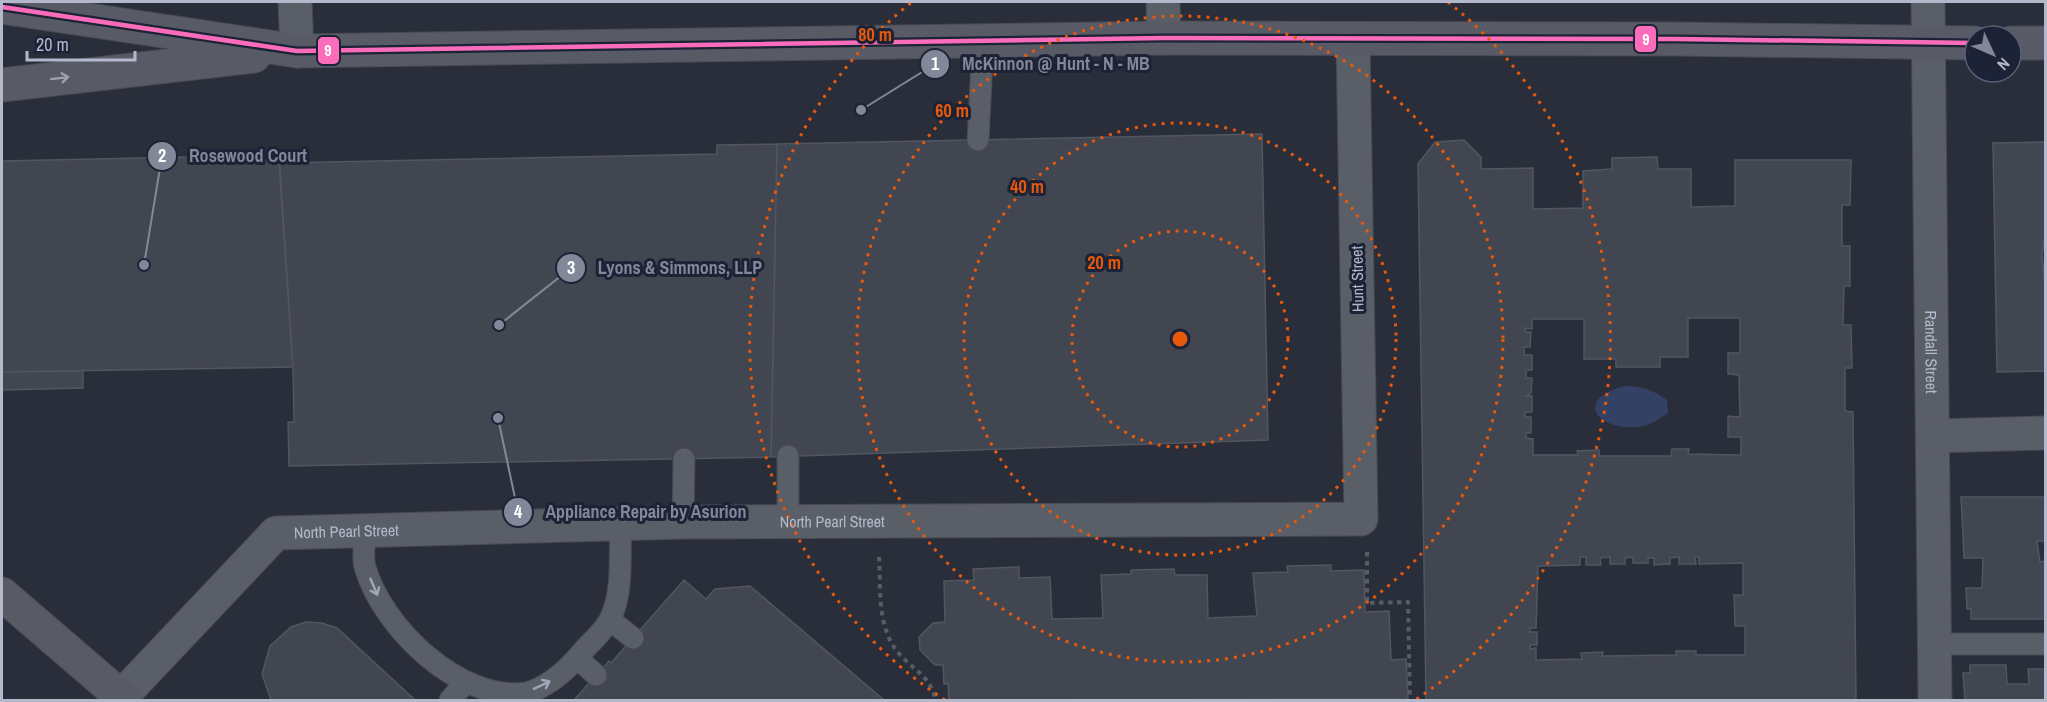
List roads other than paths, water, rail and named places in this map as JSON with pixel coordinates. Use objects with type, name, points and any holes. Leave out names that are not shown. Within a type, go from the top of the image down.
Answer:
[{"type":"main road","points":[[2,7],[53,9],[297,51]]},
{"type":"main road","points":[[2,84],[297,51],[1164,38],[1963,43]]},
{"type":"main road","points":[[2023,43],[2046,43]]},
{"type":"main road","points":[[2,594],[123,699]]},
{"type":"street","points":[[295,2],[297,51]]},
{"type":"street","points":[[1163,2],[1164,38]]},
{"type":"street","name":"Randall Street","points":[[1928,2],[1935,700]]},
{"type":"street","name":"Hunt Street","points":[[1353,39],[1361,519]]},
{"type":"street","points":[[1933,436],[2046,433]]},
{"type":"street","name":"North Pearl Street","points":[[123,699],[276,533],[683,522],[1361,519]]},
{"type":"lane","points":[[978,140],[983,41]]},
{"type":"lane","points":[[788,456],[788,523]]},
{"type":"lane","points":[[683,522],[684,459]]},
{"type":"lane","points":[[364,531],[365,566],[386,611],[405,640],[441,669],[495,695],[526,693],[555,680],[578,658],[610,620],[618,594],[621,524]]},
{"type":"lane","points":[[610,620],[633,638]]},
{"type":"lane","points":[[1934,644],[2046,644]]},
{"type":"lane","points":[[578,658],[596,675]]},
{"type":"lane","points":[[450,700],[466,682]]},
{"type":"water","points":[[1624,386],[1652,391],[1667,400],[1668,413],[1650,424],[1638,427],[1613,425],[1604,420],[1597,414],[1595,407],[1598,400]]},
{"type":"place","name":"McKinnon @ Hunt - N - MB","points":[[861,110]]},
{"type":"place","name":"Rosewood Court","points":[[144,265]]},
{"type":"place","name":"Lyons & Simmons, LLP","points":[[499,325]]},
{"type":"place","name":"Appliance Repair by Asurion","points":[[498,418]]}]
